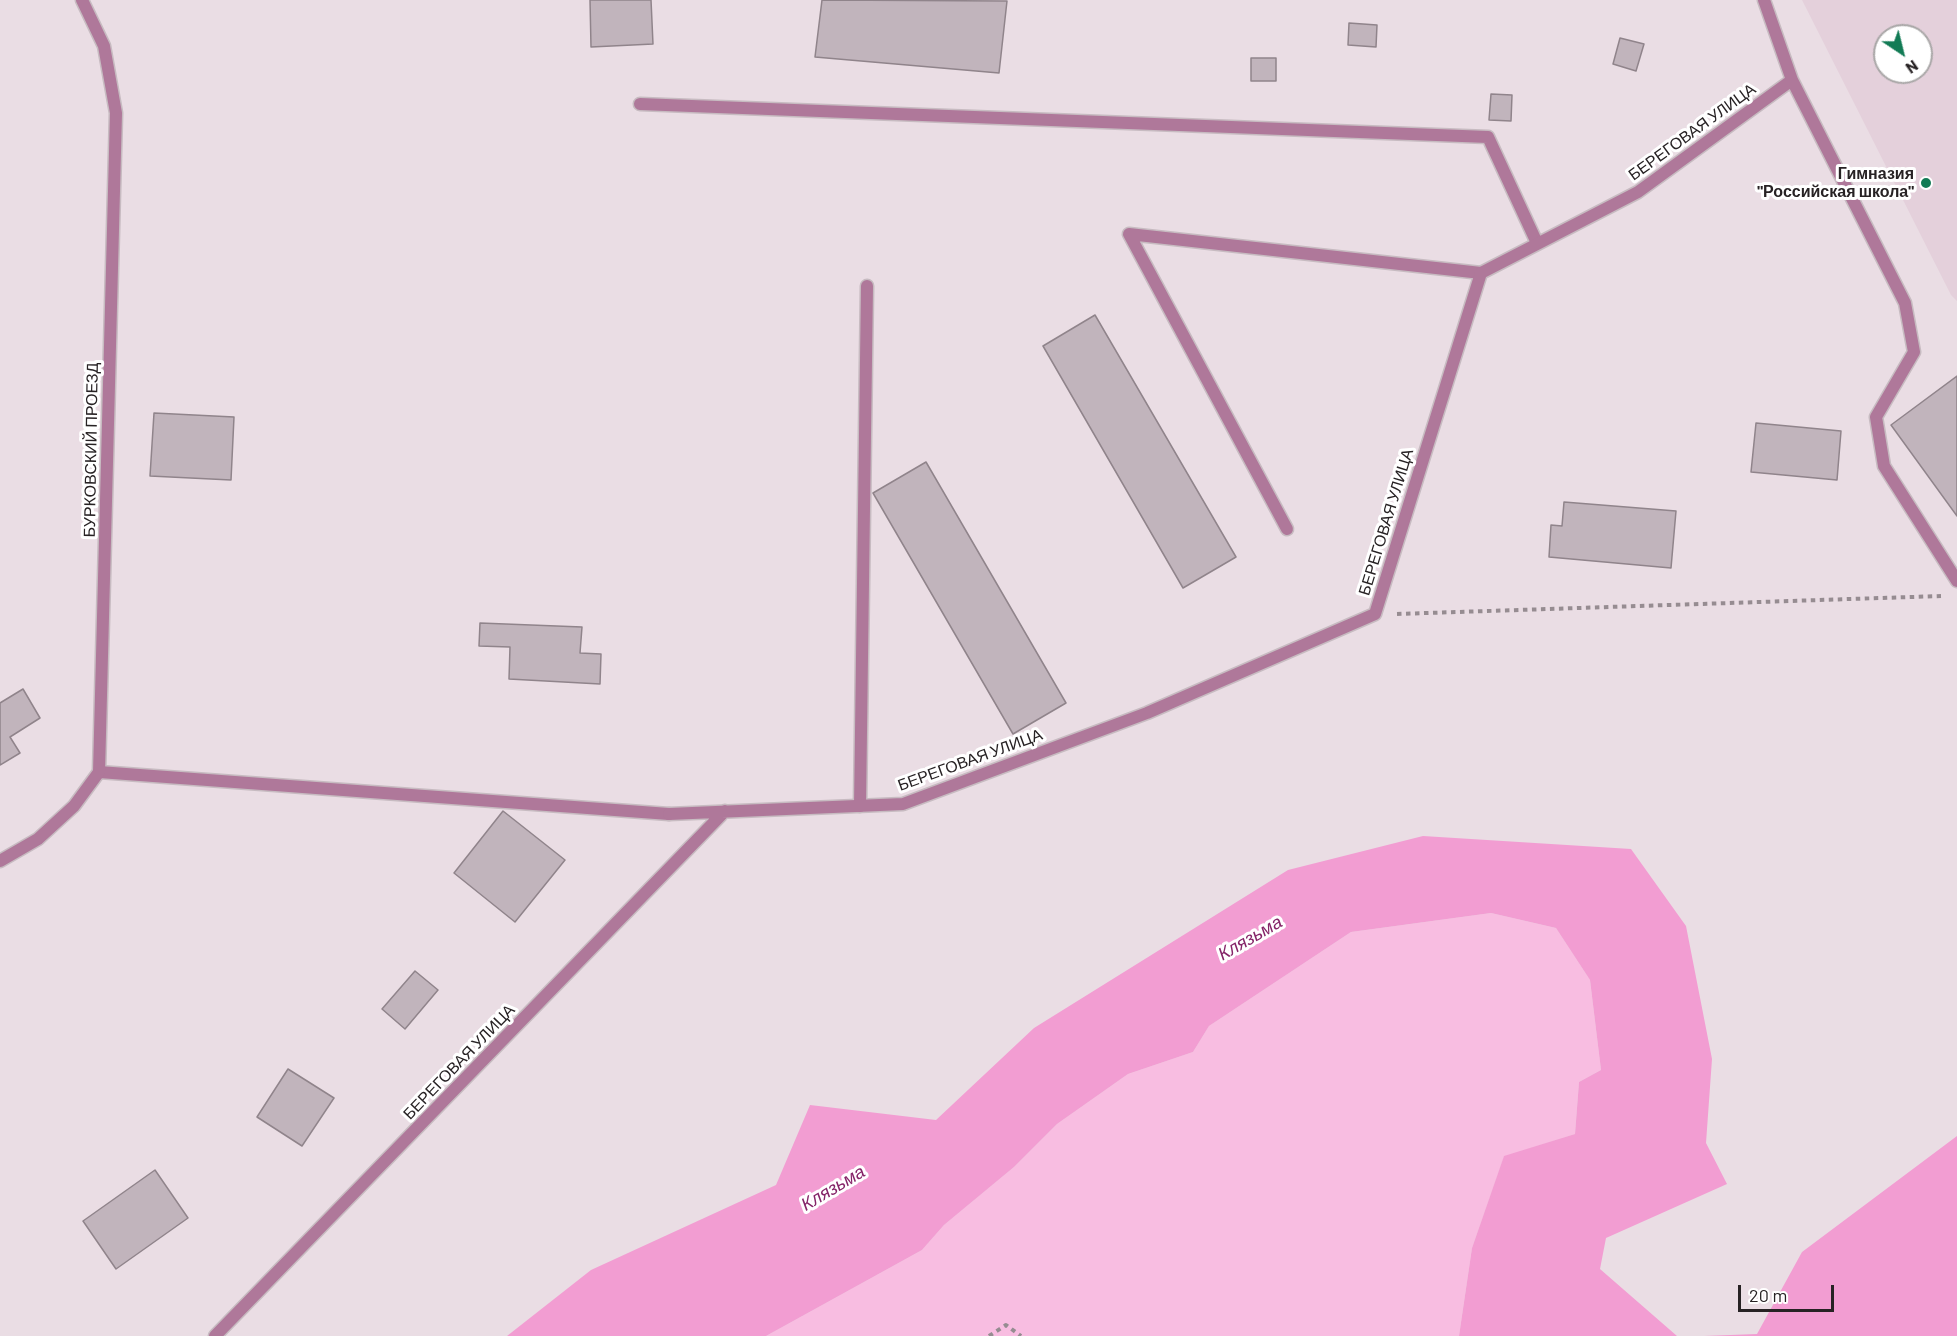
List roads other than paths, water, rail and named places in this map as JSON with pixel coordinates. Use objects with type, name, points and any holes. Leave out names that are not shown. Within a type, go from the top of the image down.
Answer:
[{"type":"street","name":"БУРКОВСКИЙ ПРОЕЗД","points":[[82,0],[104,46],[116,113],[99,772]]},
{"type":"street","points":[[1764,0],[1792,80],[1905,303],[1914,352],[1875,417],[1884,466],[1957,580]]},
{"type":"street","name":"БЕРЕГОВАЯ УЛИЦА","points":[[99,772],[669,814],[903,804],[1125,722],[1375,614],[1481,273],[1638,192],[1792,80]]},
{"type":"street","points":[[640,104],[1488,137],[1537,243]]},
{"type":"street","points":[[1287,529],[1129,234],[1481,273]]},
{"type":"street","points":[[860,806],[867,286]]},
{"type":"street","points":[[0,861],[38,838],[67,813],[99,772]]},
{"type":"street","name":"БЕРЕГОВАЯ УЛИЦА","points":[[215,1336],[726,811]]},
{"type":"water","name":"Клязьма","points":[[1423,836],[1631,849],[1686,926],[1712,1059],[1706,1143],[1727,1184],[1606,1238],[1600,1269],[1677,1336],[1459,1336],[1472,1248],[1504,1156],[1575,1134],[1579,1082],[1601,1070],[1590,980],[1556,928],[1491,913],[1351,932],[1209,1026],[1193,1052],[1128,1074],[1057,1124],[1014,1167],[944,1225],[922,1250],[766,1336],[507,1336],[591,1270],[776,1185],[810,1105],[936,1120],[1034,1028],[1288,870]]},
{"type":"water","points":[[1957,1136],[1957,1336],[1704,1336],[1757,1334],[1802,1252]]},
{"type":"place","name":"Гимназия \"Российская школа\"","points":[[1926,183]]}]
